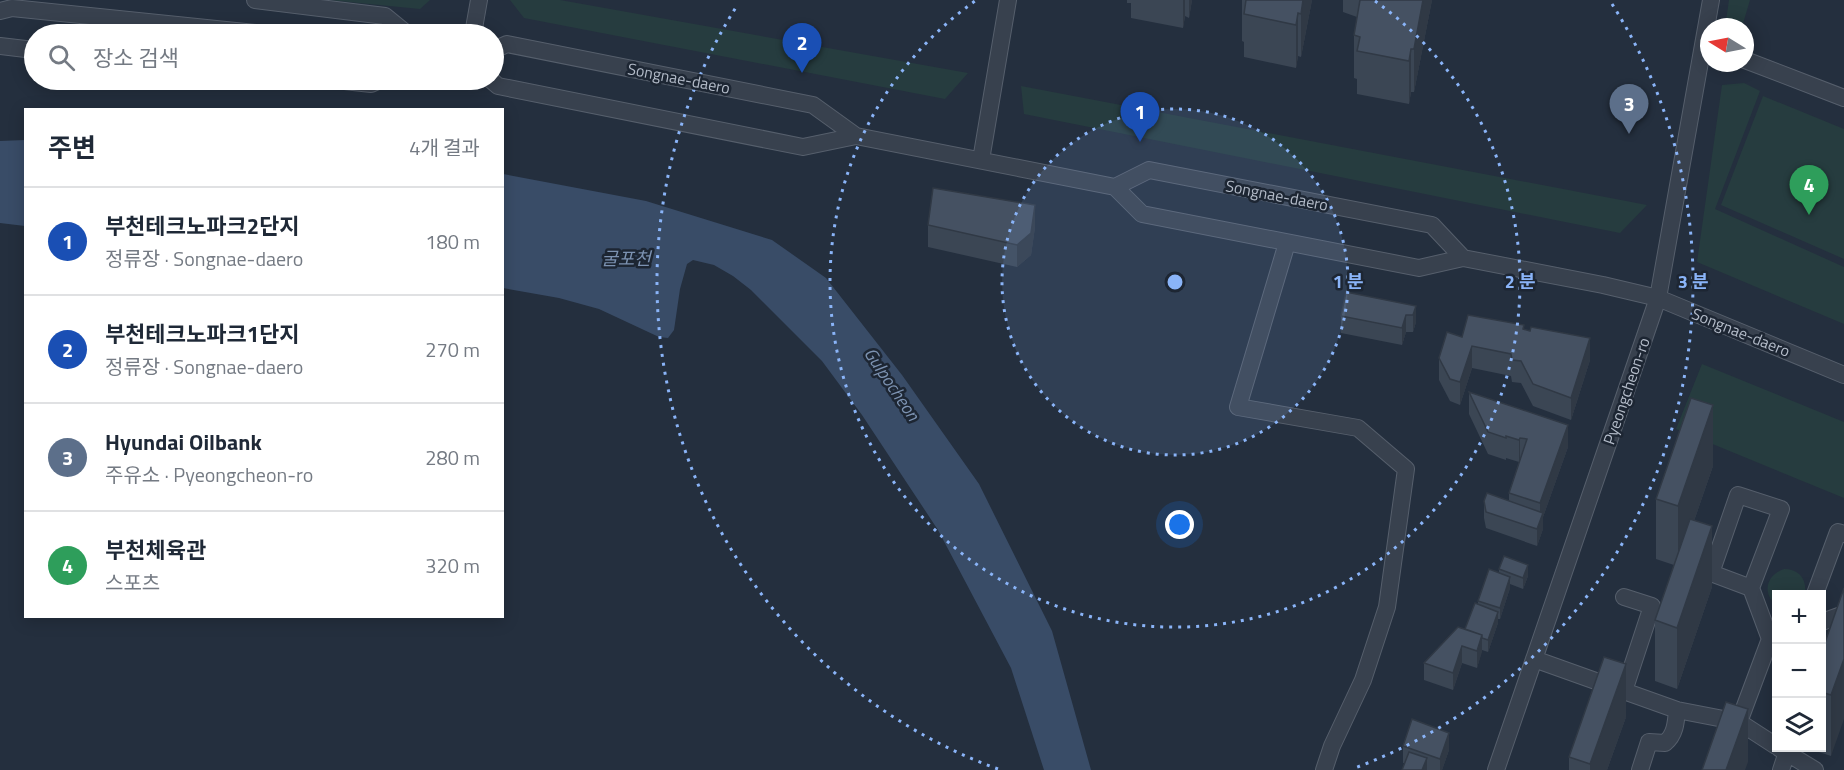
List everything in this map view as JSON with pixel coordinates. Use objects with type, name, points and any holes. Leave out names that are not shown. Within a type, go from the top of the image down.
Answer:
[{"type":"street","points":[[255,0],[386,15],[396,24]]},
{"type":"street","points":[[475,24],[479,0]]},
{"type":"street","points":[[981,160],[1008,0]]},
{"type":"street","name":"Pyeongcheon-ro","points":[[1709,18],[1711,0]]},
{"type":"street","points":[[4,7],[168,24]]},
{"type":"street","name":"Songnae-daero","points":[[504,45],[507,44],[813,105],[856,136]]},
{"type":"street","points":[[0,46],[24,50]]},
{"type":"street","points":[[1754,63],[1844,98]]},
{"type":"street","name":"Pyeongcheon-ro","points":[[1496,770],[1658,298],[1701,72]]},
{"type":"street","name":"Songnae-daero","points":[[504,87],[803,147],[856,136],[981,160],[1115,187],[1142,214],[1419,268],[1463,258],[1603,285],[1658,298],[1843,373]]},
{"type":"street","name":"Songnae-daero","points":[[1115,187],[1149,170],[1432,225],[1463,258]]},
{"type":"street","points":[[1287,243],[1238,407],[1358,428],[1406,469],[1387,607],[1363,680],[1332,746],[1324,770]]},
{"type":"street","points":[[1751,588],[1711,573],[1738,495],[1752,506],[1781,509],[1751,588],[1772,636]]},
{"type":"street","points":[[1816,590],[1838,532],[1844,534]]},
{"type":"street","points":[[1624,597],[1652,606],[1624,691]]},
{"type":"street","points":[[1826,620],[1844,614]]},
{"type":"street","points":[[1739,722],[1772,640]]},
{"type":"street","points":[[1534,659],[1677,710],[1739,722],[1772,743]]},
{"type":"street","points":[[1640,770],[1649,742],[1665,743],[1671,738],[1676,724],[1677,710]]},
{"type":"street","points":[[1780,770],[1781,752]]},
{"type":"street","points":[[1786,752],[1815,770]]},
{"type":"green space","points":[[329,0],[430,0],[420,9]]},
{"type":"green space","points":[[510,0],[560,0],[968,73],[945,99],[524,18]]},
{"type":"green space","points":[[1729,0],[1750,0],[1745,18],[1726,18]]},
{"type":"green space","points":[[1744,83],[1760,91],[1715,209],[1844,267],[1844,324],[1697,262],[1722,85]]},
{"type":"green space","points":[[1021,86],[1647,205],[1620,233],[1024,114]]},
{"type":"green space","points":[[1763,96],[1844,129],[1844,259],[1721,205]]},
{"type":"green space","points":[[1702,364],[1844,422],[1844,498],[1676,429]]},
{"type":"green space","points":[[1789,569],[1798,573],[1803,579],[1805,590],[1772,590],[1772,600],[1768,585],[1773,575]]},
{"type":"water","points":[[24,140],[24,226],[0,223],[0,141]]},
{"type":"water","name":"굴포천","points":[[504,174],[646,201],[772,240],[826,278],[902,375],[979,484],[1052,631],[1091,770],[1044,770],[1011,668],[938,530],[862,415],[822,361],[751,290],[714,265],[693,260],[687,264],[680,289],[674,330],[668,338],[659,337],[599,309],[559,298],[504,288]]},
{"type":"building","points":[[1246,0],[1303,0],[1301,14],[1298,13],[1296,25],[1244,14]]},
{"type":"building","points":[[1360,0],[1423,0],[1414,49],[1411,49],[1409,61],[1357,51],[1360,37],[1354,35]]},
{"type":"building","points":[[933,188],[1035,205],[1031,233],[1017,245],[928,225]]},
{"type":"building","points":[[1346,292],[1416,306],[1413,315],[1406,315],[1402,328],[1341,316]]},
{"type":"building","points":[[1468,315],[1524,325],[1523,329],[1530,331],[1531,327],[1590,338],[1571,398],[1533,384],[1521,361],[1512,360],[1511,354],[1472,346],[1460,382],[1450,379],[1439,358],[1447,332],[1462,337]]},
{"type":"building","points":[[1469,392],[1568,425],[1540,503],[1509,493],[1527,439],[1520,438],[1519,440],[1506,436],[1506,438],[1488,432]]},
{"type":"building","points":[[1691,398],[1713,405],[1678,506],[1656,499]]},
{"type":"building","points":[[1487,493],[1543,513],[1537,529],[1486,512],[1484,501]]},
{"type":"building","points":[[1690,519],[1712,526],[1677,628],[1655,620]]},
{"type":"building","points":[[1504,556],[1528,565],[1523,578],[1499,569]]},
{"type":"building","points":[[1489,569],[1510,577],[1500,608],[1478,601]]},
{"type":"building","points":[[1844,588],[1844,659],[1831,695],[1826,694],[1826,640]]},
{"type":"building","points":[[1475,603],[1498,612],[1488,640],[1482,638],[1482,635],[1465,629]]},
{"type":"building","points":[[1458,627],[1482,635],[1477,651],[1462,646],[1453,673],[1424,663]]},
{"type":"building","points":[[1604,657],[1626,664],[1590,764],[1569,757]]},
{"type":"building","points":[[1726,702],[1748,709],[1726,770],[1702,770]]},
{"type":"building","points":[[1412,719],[1449,733],[1440,759],[1403,746]]},
{"type":"building","points":[[1409,752],[1427,758],[1422,770],[1402,770]]},
{"type":"place","name":"부천테크노파크1단지","points":[[802,73]]},
{"type":"place","name":"Hyundai Oilbank","points":[[1629,134]]},
{"type":"place","name":"부천테크노파크2단지","points":[[1140,142]]},
{"type":"place","name":"부천체육관","points":[[1809,215]]},
{"type":"water label","name":"Gulpocheon","points":[[892,384]]}]
